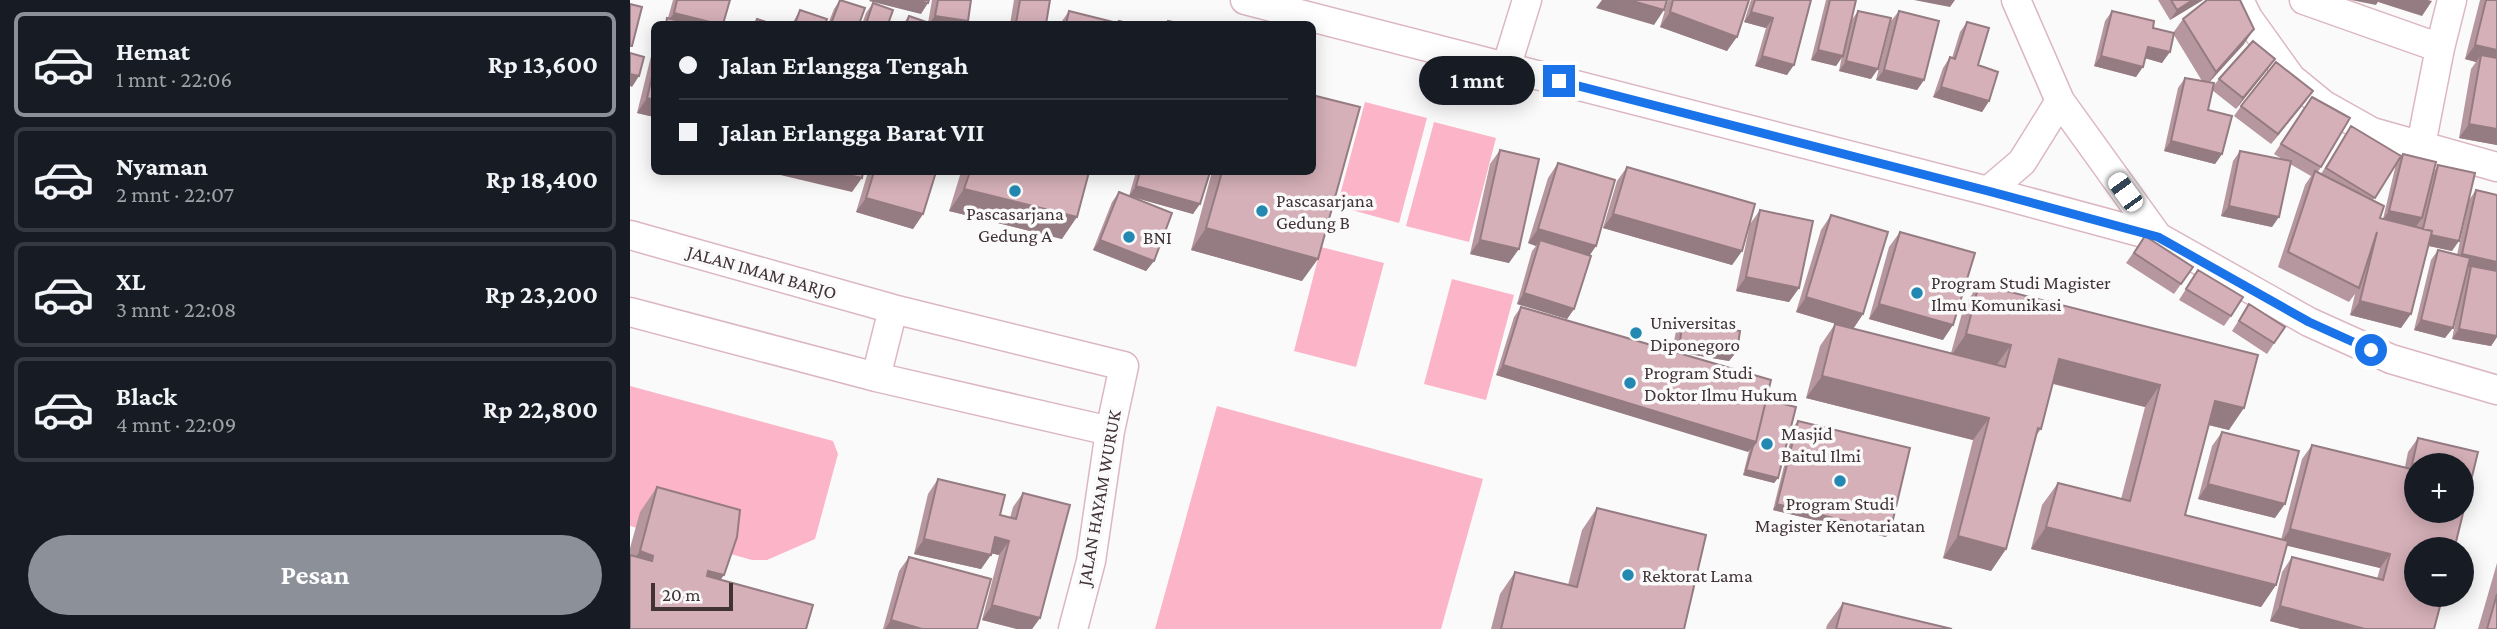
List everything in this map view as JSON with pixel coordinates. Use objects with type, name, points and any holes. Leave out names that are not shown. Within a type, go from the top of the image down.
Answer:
[{"type":"street","points":[[1245,0],[2158,237],[2309,322],[2391,359],[2497,390]]},
{"type":"street","points":[[1506,68],[1527,0]]},
{"type":"street","points":[[2015,0],[2060,101],[2158,237]]},
{"type":"street","points":[[2239,0],[2248,18],[2291,78],[2325,105],[2372,132],[2497,167]]},
{"type":"street","points":[[2305,0],[2440,47]]},
{"type":"street","points":[[2421,145],[2452,0]]},
{"type":"street","points":[[1988,191],[2022,162],[2060,101]]},
{"type":"street","name":"JALAN IMAM BARJO","points":[[630,235],[894,309],[1124,366]]},
{"type":"street","points":[[876,377],[894,309]]},
{"type":"street","points":[[630,313],[876,377],[1110,431]]},
{"type":"street","name":"JALAN HAYAM WURUK","points":[[1073,629],[1091,561],[1110,431],[1124,366]]},
{"type":"shaded area","points":[[1365,102],[1427,118],[1399,223],[1337,206]]},
{"type":"shaded area","points":[[1434,122],[1496,138],[1469,242],[1406,226]]},
{"type":"shaded area","points":[[1321,247],[1384,263],[1356,367],[1294,351]]},
{"type":"shaded area","points":[[1452,279],[1514,295],[1486,400],[1424,384]]},
{"type":"shaded area","points":[[630,386],[833,441],[838,454],[815,539],[767,560],[752,560],[630,526]]},
{"type":"shaded area","points":[[1217,406],[1483,479],[1441,629],[1155,629]]},
{"type":"building","points":[[677,0],[730,0],[724,21],[706,21],[674,13]]},
{"type":"building","points":[[840,0],[865,8],[860,21],[832,21]]},
{"type":"building","points":[[938,0],[971,0],[968,21],[935,16]]},
{"type":"building","points":[[1020,0],[1050,0],[1046,21],[1016,21]]},
{"type":"building","points":[[1629,0],[1667,0],[1664,10]]},
{"type":"building","points":[[1673,0],[1749,0],[1737,37],[1670,12]]},
{"type":"building","points":[[1755,0],[1811,0],[1794,65],[1762,56],[1773,18],[1751,12]]},
{"type":"building","points":[[1830,0],[1856,0],[1843,56],[1818,50]]},
{"type":"building","points":[[2171,0],[2193,0],[2177,10]]},
{"type":"building","points":[[2207,0],[2240,0],[2254,29],[2216,72],[2183,19]]},
{"type":"building","points":[[2486,0],[2497,0],[2497,50],[2475,45]]},
{"type":"building","points":[[873,3],[893,10],[889,21],[867,21]]},
{"type":"building","points":[[630,4],[642,7],[632,46],[630,46]]},
{"type":"building","points":[[800,10],[827,19],[826,21],[796,21]]},
{"type":"building","points":[[1069,11],[1109,21],[1067,21]]},
{"type":"building","points":[[1858,11],[1891,18],[1878,69],[1846,61]]},
{"type":"building","points":[[1899,11],[1939,21],[1924,80],[1884,70]]},
{"type":"building","points":[[2112,11],[2154,21],[2153,28],[2174,33],[2170,52],[2148,47],[2143,67],[2101,56]]},
{"type":"building","points":[[909,16],[923,21],[907,21]]},
{"type":"building","points":[[1967,22],[1989,28],[1978,65],[1998,72],[1989,101],[1941,87],[1950,57],[1955,59]]},
{"type":"building","points":[[2253,41],[2275,59],[2243,98],[2219,79]]},
{"type":"building","points":[[630,53],[644,57],[639,76],[630,74]]},
{"type":"building","points":[[2481,55],[2497,58],[2497,129],[2469,124]]},
{"type":"building","points":[[2276,62],[2313,91],[2278,134],[2241,106]]},
{"type":"building","points":[[2185,78],[2214,83],[2208,110],[2232,116],[2222,154],[2171,141]]},
{"type":"building","points":[[651,81],[651,99],[647,98]]},
{"type":"building","name":"Pascasarjana Gedung B","points":[[1316,96],[1360,107],[1318,259],[1206,228],[1221,175],[1316,175]]},
{"type":"building","points":[[2312,97],[2350,118],[2321,167],[2281,144]]},
{"type":"building","points":[[2351,126],[2401,156],[2375,198],[2326,168]]},
{"type":"building","points":[[1500,150],[1539,159],[1519,249],[1480,240]]},
{"type":"building","points":[[2240,151],[2291,161],[2279,217],[2229,206]]},
{"type":"building","points":[[2403,154],[2436,162],[2422,218],[2389,211]]},
{"type":"building","points":[[1558,163],[1615,180],[1596,246],[1538,229]]},
{"type":"building","points":[[2438,165],[2475,173],[2459,241],[2431,235],[2432,231],[2423,229]]},
{"type":"building","points":[[1627,167],[1755,204],[1742,251],[1613,214]]},
{"type":"building","points":[[2315,171],[2384,206],[2380,218],[2432,231],[2411,314],[2360,301],[2377,232],[2359,288],[2288,252]]},
{"type":"building","points":[[873,175],[935,175],[923,214],[866,198]]},
{"type":"building","points":[[969,175],[1088,175],[1077,217],[964,189]]},
{"type":"building","points":[[1139,175],[1209,175],[1200,204],[1136,186]]},
{"type":"building","points":[[2476,190],[2497,195],[2497,262],[2462,254]]},
{"type":"building","name":"BNI","points":[[1119,192],[1172,213],[1154,261],[1100,240]]},
{"type":"building","points":[[1760,210],[1813,221],[1799,288],[1746,277]]},
{"type":"building","points":[[1831,215],[1888,232],[1863,314],[1806,297]]},
{"type":"building","name":"Program Studi Magister Ilmu Komunikasi","points":[[1900,232],[1975,253],[1953,325],[1879,304]]},
{"type":"building","points":[[2145,236],[2193,267],[2181,284],[2134,253]]},
{"type":"building","points":[[1540,240],[1591,256],[1574,309],[1524,293]]},
{"type":"building","points":[[2438,250],[2470,258],[2453,328],[2421,320]]},
{"type":"building","points":[[2471,266],[2497,271],[2497,336],[2459,329]]},
{"type":"building","points":[[2198,270],[2243,297],[2231,316],[2186,289]]},
{"type":"building","points":[[1979,284],[2258,355],[2244,408],[2215,401],[2185,515],[2288,541],[2276,585],[2046,527],[2058,483],[2130,501],[2160,385],[2059,359],[2006,549],[1958,536],[1989,418],[1822,376],[1835,324],[2005,367],[2011,345],[1966,334]]},
{"type":"building","points":[[2249,304],[2285,327],[2274,343],[2239,321]]},
{"type":"building","name":"Program Studi Doktor Ilmu Hukum","points":[[1521,307],[1771,380],[1756,442],[1503,365]]},
{"type":"building","points":[[1683,321],[1740,331],[1737,351],[1680,341]]},
{"type":"building","name":"Masjid Baitul Ilmi","points":[[1766,400],[1796,407],[1778,478],[1746,470]]},
{"type":"building","name":"Program Studi Magister Kenotariatan","points":[[1798,421],[1910,448],[1890,532],[1777,504]]},
{"type":"building","points":[[2222,432],[2299,451],[2285,504],[2208,484]]},
{"type":"building","points":[[2418,438],[2478,452],[2474,468],[2474,453],[2415,453]]},
{"type":"building","points":[[2312,445],[2404,467],[2404,523],[2461,523],[2457,537],[2404,537],[2404,607],[2440,607],[2434,629],[2365,629],[2280,606],[2292,557],[2383,580],[2390,554],[2290,529]]},
{"type":"building","points":[[938,479],[1005,495],[1000,515],[1016,519],[1023,493],[1070,505],[1040,618],[992,605],[1009,541],[995,537],[991,555],[924,539]]},
{"type":"building","points":[[657,487],[740,510],[737,537],[724,575],[708,571],[707,576],[813,605],[806,629],[630,629],[630,555],[652,561],[653,556],[640,551]]},
{"type":"building","name":"Rektorat Lama","points":[[1597,508],[1706,535],[1684,629],[1501,629],[1515,572],[1577,587]]},
{"type":"building","points":[[909,557],[991,579],[977,629],[922,629],[891,620]]},
{"type":"building","points":[[2497,594],[2497,629],[2487,629]]},
{"type":"building","points":[[1843,603],[1952,629],[1836,629]]},
{"type":"place","name":"Pascasarjana Gedung A","points":[[1015,191]]},
{"type":"place","name":"Pascasarjana Gedung B","points":[[1262,211]]},
{"type":"place","name":"BNI","points":[[1129,237]]},
{"type":"place","name":"Program Studi Magister Ilmu Komunikasi","points":[[1917,293]]},
{"type":"place","name":"Universitas Diponegoro","points":[[1636,333]]},
{"type":"place","name":"Program Studi Doktor Ilmu Hukum","points":[[1630,383]]},
{"type":"place","name":"Masjid Baitul Ilmi","points":[[1767,444]]},
{"type":"place","name":"Program Studi Magister Kenotariatan","points":[[1840,481]]},
{"type":"place","name":"Rektorat Lama","points":[[1628,575]]},
{"type":"route","points":[[1559,81],[2158,237],[2309,322],[2371,350]]}]
